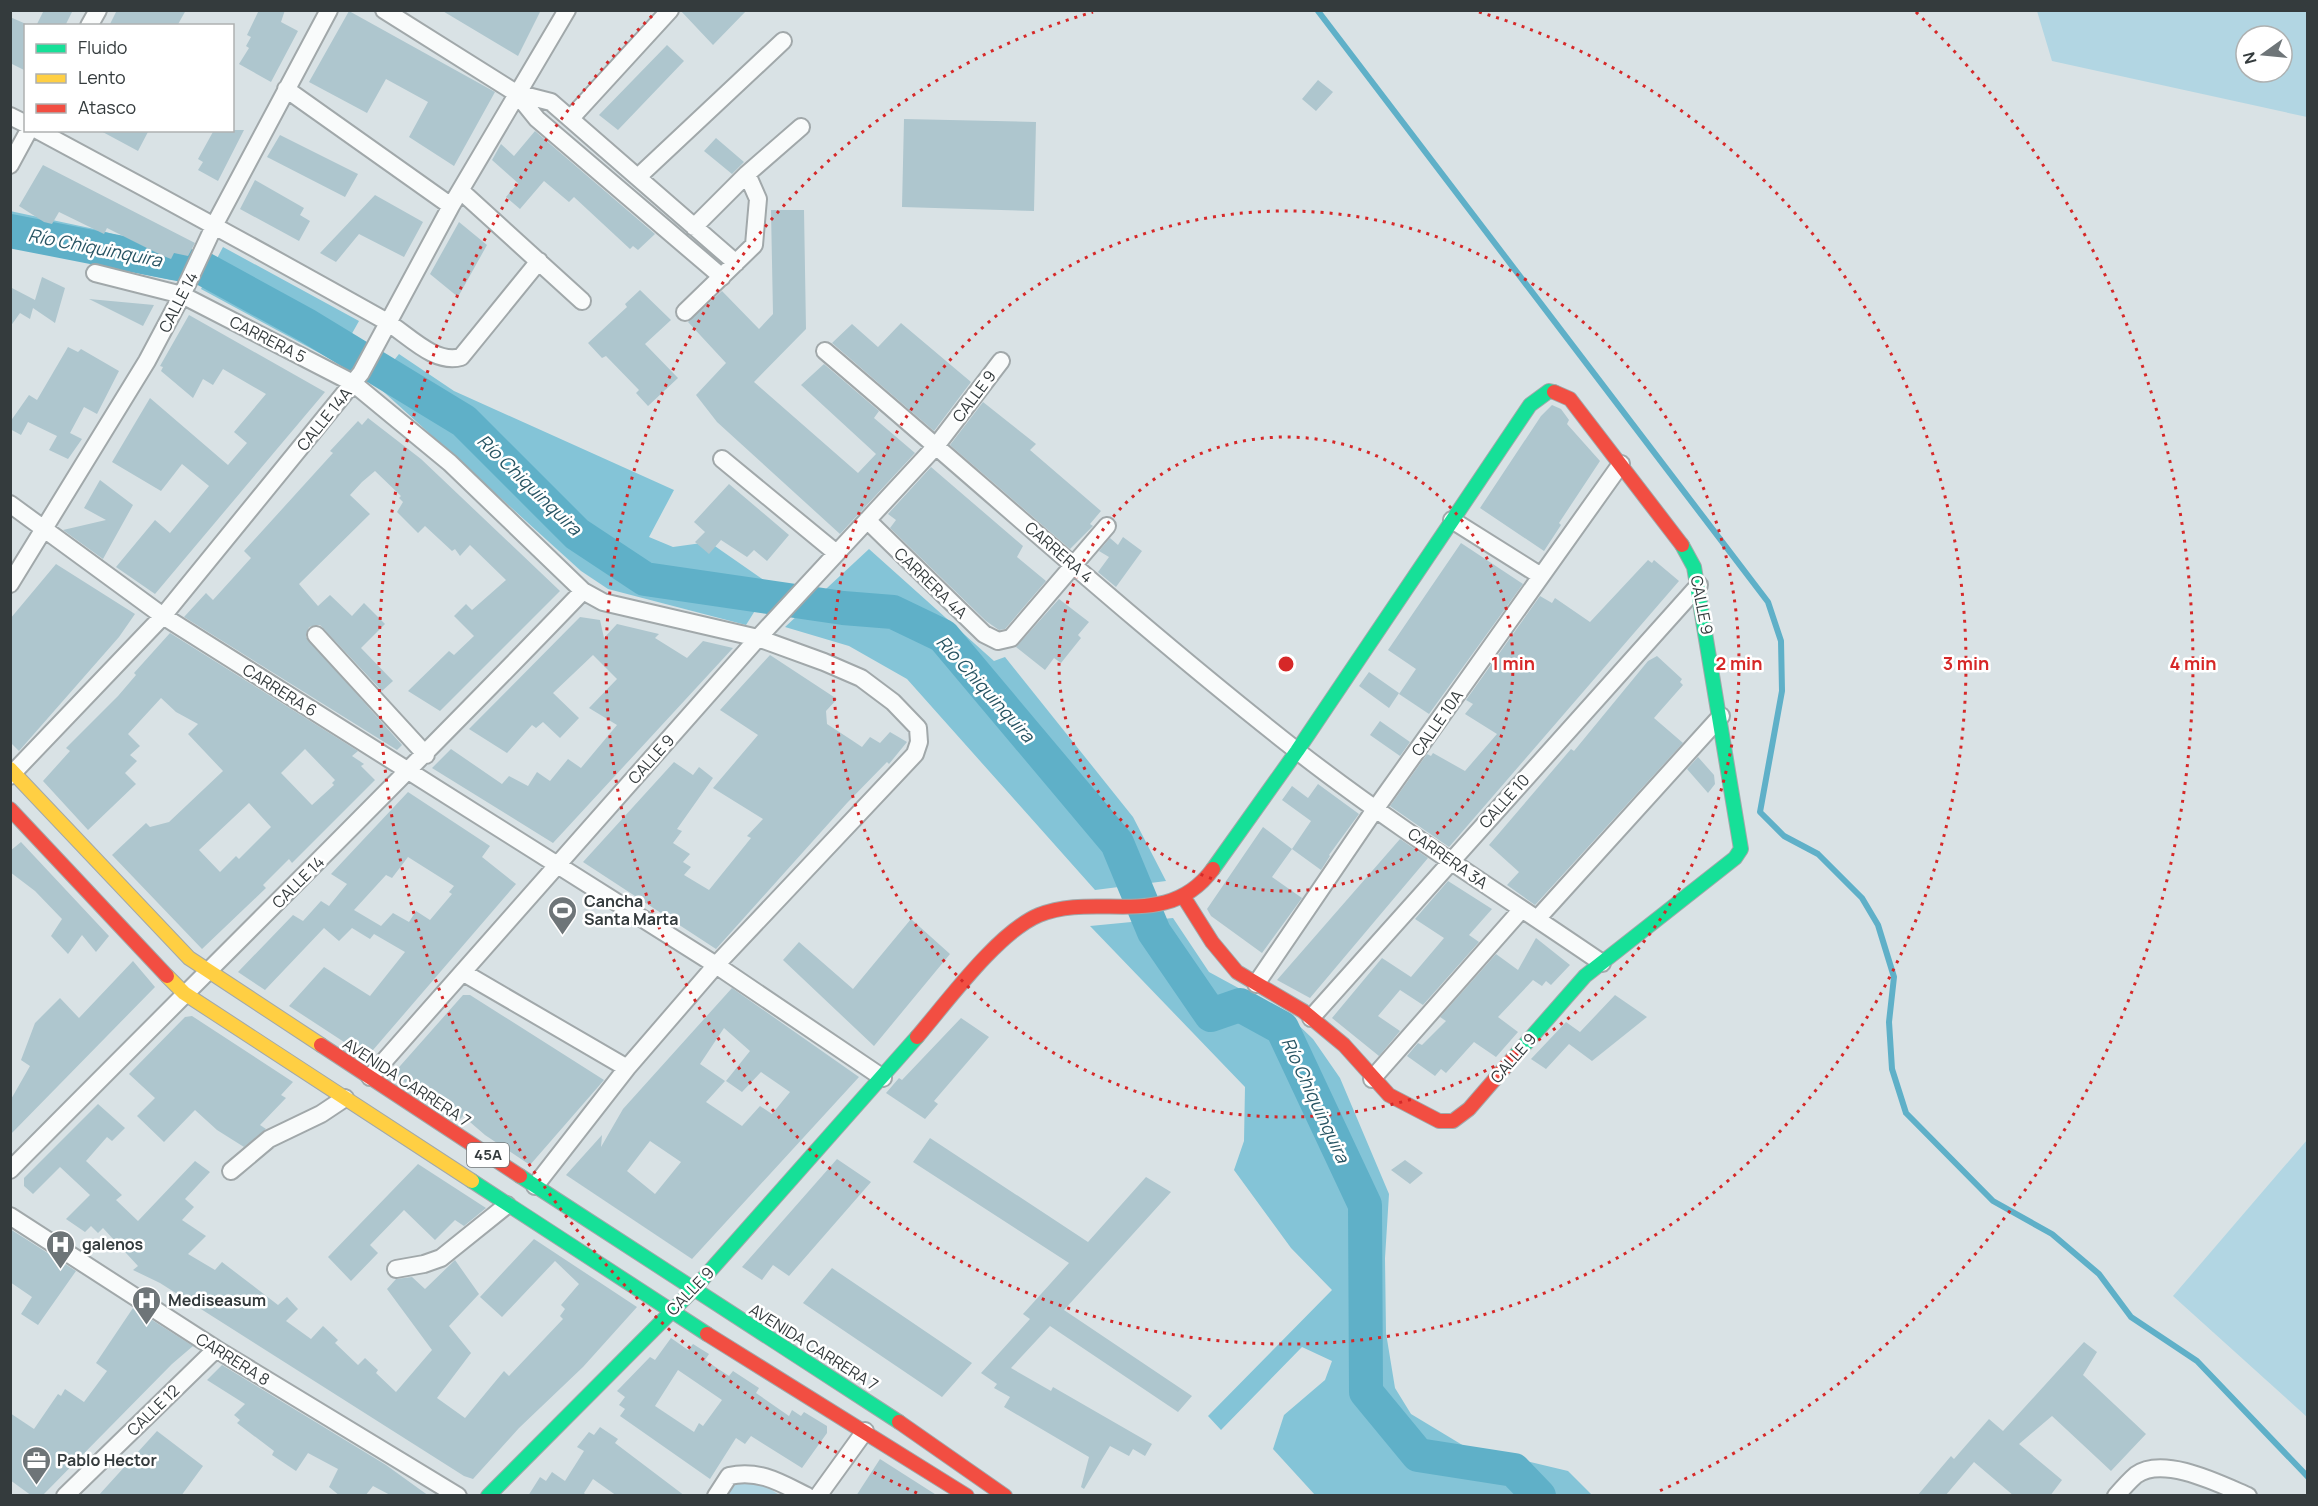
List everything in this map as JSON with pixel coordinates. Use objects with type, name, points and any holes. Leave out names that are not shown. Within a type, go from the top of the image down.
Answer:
[{"type":"street","points":[[90,24],[98,10]]},
{"type":"street","name":"CALLE 14","points":[[10,584],[147,361],[286,89],[329,10]]},
{"type":"street","points":[[384,10],[516,93],[551,102],[639,176],[736,263]]},
{"type":"street","name":"CALLE 14A","points":[[12,772],[163,616],[357,378],[375,350],[451,206],[567,10]]},
{"type":"street","points":[[571,118],[670,10]]},
{"type":"street","points":[[639,176],[783,41]]},
{"type":"street","points":[[286,89],[451,206]]},
{"type":"street","points":[[516,93],[537,119],[722,277]]},
{"type":"street","points":[[10,116],[24,123]]},
{"type":"street","points":[[694,227],[747,174],[801,127]]},
{"type":"street","points":[[10,165],[28,132]]},
{"type":"street","points":[[41,132],[216,226],[389,323],[435,355],[449,360],[461,357],[539,261]]},
{"type":"street","points":[[685,312],[754,244],[758,199],[747,174]]},
{"type":"street","points":[[461,191],[582,301]]},
{"type":"street","name":"CARRERA 5","points":[[95,273],[186,288],[357,378],[450,463],[583,591],[603,602],[758,638],[861,678],[893,702],[918,728],[919,742],[915,754],[716,965],[627,1068],[535,1186]]},
{"type":"street","name":"CARRERA 4","points":[[825,351],[1073,565],[1297,751]]},
{"type":"street","name":"CALLE 9","points":[[370,1077],[758,638],[936,446],[1001,361]]},
{"type":"street","name":"CALLE 9","points":[[488,1496],[693,1290],[999,945],[1021,926],[1046,913],[1167,902],[1183,896],[1202,884],[1297,751],[1530,405],[1549,392],[1560,393],[1581,411],[1685,549],[1695,567],[1741,849],[1735,858],[1585,976],[1469,1109],[1453,1121],[1439,1121],[1389,1095],[1372,1079],[1344,1045],[1311,1018],[1238,972],[1193,915],[1183,896]]},
{"type":"street","points":[[722,459],[836,552]]},
{"type":"street","name":"CALLE 10A","points":[[1256,984],[1376,808],[1621,464]]},
{"type":"street","name":"CARRERA 6","points":[[10,504],[163,616],[557,864]]},
{"type":"street","name":"CARRERA 4A","points":[[867,520],[984,634],[998,641],[1011,638],[1073,565]]},
{"type":"street","points":[[1452,520],[1541,576]]},
{"type":"street","points":[[1073,565],[1107,526]]},
{"type":"street","name":"CALLE 10","points":[[1311,1018],[1699,585]]},
{"type":"street","name":"CALLE 14","points":[[10,1170],[184,993],[426,755],[583,591]]},
{"type":"street","points":[[316,635],[426,755]]},
{"type":"street","points":[[1537,919],[1721,716]]},
{"type":"street","name":"CARRERA 3A","points":[[1297,751],[1602,963]]},
{"type":"street","name":"AVENIDA CARRERA 7","points":[[12,772],[189,958],[693,1290],[865,1398],[1005,1496]]},
{"type":"street","name":"45A","points":[[10,809],[184,993],[671,1311],[966,1496]]},
{"type":"street","points":[[10,835],[25,825]]},
{"type":"street","points":[[557,864],[716,965],[883,1078]]},
{"type":"street","points":[[1372,1079],[1522,909]]},
{"type":"street","points":[[464,973],[627,1068]]},
{"type":"street","points":[[231,1171],[269,1139],[321,1114],[345,1098]]},
{"type":"street","points":[[396,1269],[441,1258],[507,1204]]},
{"type":"street","name":"CARRERA 8","points":[[10,1216],[216,1349],[458,1496]]},
{"type":"street","name":"CALLE 12","points":[[65,1496],[216,1349]]},
{"type":"street","points":[[818,1496],[865,1431]]},
{"type":"street","points":[[2116,1496],[2137,1474],[2156,1467],[2188,1472],[2248,1496]]},
{"type":"street","points":[[716,1496],[729,1476],[746,1472],[765,1475],[807,1496]]},
{"type":"shaded area","points":[[2037,11],[2307,11],[2307,117],[2052,61]]},
{"type":"shaded area","points":[[10,211],[99,230],[182,254],[172,280],[11,247]]},
{"type":"shaded area","points":[[223,247],[359,321],[336,362],[201,289]]},
{"type":"shaded area","points":[[399,354],[454,391],[674,490],[649,537],[673,547],[709,542],[771,585],[746,625],[608,589],[581,571],[375,384]]},
{"type":"shaded area","points":[[869,549],[994,661],[1005,657],[1133,817],[1166,881],[1095,890],[907,679],[849,646],[785,627]]},
{"type":"shaded area","points":[[1173,918],[1209,972],[1288,1015],[1313,1039],[1340,1078],[1389,1194],[1385,1258],[1386,1333],[1395,1388],[1411,1414],[1464,1446],[1568,1471],[1592,1495],[1315,1495],[1273,1449],[1284,1415],[1325,1380],[1332,1361],[1302,1347],[1221,1430],[1208,1416],[1332,1290],[1291,1248],[1234,1170],[1244,1141],[1245,1087],[1090,926]]},
{"type":"shaded area","points":[[2307,1140],[2307,1417],[2173,1296]]},
{"type":"shaded area","points":[[750,1474],[779,1495],[721,1496],[735,1477]]},
{"type":"building","points":[[44,10],[73,10],[66,24],[37,24]]},
{"type":"building","points":[[117,10],[186,10],[178,24],[110,24]]},
{"type":"building","points":[[259,10],[285,10],[281,22],[298,31],[271,82],[239,64],[249,48],[246,46],[251,37],[247,35]]},
{"type":"building","points":[[441,10],[541,10],[518,56]]},
{"type":"building","points":[[680,10],[747,10],[713,45]]},
{"type":"building","points":[[349,11],[495,92],[454,166],[409,137],[428,102],[386,79],[367,113],[309,82]]},
{"type":"building","points":[[10,17],[26,24],[24,24],[24,70],[10,63]]},
{"type":"building","points":[[667,45],[684,61],[618,130],[599,115]]},
{"type":"building","points":[[1318,80],[1333,92],[1316,111],[1302,99]]},
{"type":"building","points":[[904,119],[1036,122],[1034,211],[902,207]]},
{"type":"building","points":[[244,130],[218,181],[198,170],[203,162],[198,159],[213,132]]},
{"type":"building","points":[[535,131],[655,234],[638,250],[633,246],[630,249],[574,197],[569,202],[544,181],[520,209],[506,197],[518,183],[492,160],[501,144],[514,156]]},
{"type":"building","points":[[103,132],[148,132],[138,151]]},
{"type":"building","points":[[280,135],[358,174],[345,197],[267,157]]},
{"type":"building","points":[[716,138],[744,162],[732,174],[704,151]]},
{"type":"building","points":[[43,165],[195,243],[188,256],[174,253],[171,259],[107,228],[104,234],[59,212],[52,224],[44,222],[19,206]]},
{"type":"building","points":[[255,180],[304,208],[300,215],[310,221],[299,241],[240,209]]},
{"type":"building","points":[[375,195],[423,222],[404,257],[359,234],[336,262],[320,253]]},
{"type":"building","points":[[771,210],[804,210],[806,329],[754,382],[858,473],[876,454],[801,385],[824,364],[879,411],[874,418],[915,453],[840,534],[717,422],[696,395],[726,363],[688,322],[722,291],[759,329],[773,314]]},
{"type":"building","points":[[459,222],[487,245],[458,297],[430,274]]},
{"type":"building","points":[[42,277],[65,288],[55,323],[33,308],[30,319],[20,313],[10,327],[10,287],[35,300]]},
{"type":"building","points":[[640,290],[671,320],[645,344],[678,378],[648,406],[636,393],[639,390],[606,356],[602,358],[588,343],[627,307],[625,304]]},
{"type":"building","points":[[89,299],[154,305],[143,326]]},
{"type":"building","points":[[189,315],[325,392],[155,594],[116,567],[155,520],[170,533],[209,486],[182,464],[161,491],[112,462],[150,398],[228,465],[247,443],[234,432],[266,394],[223,369],[213,385],[203,379],[193,398],[161,371],[163,367],[160,366]]},
{"type":"building","points":[[901,323],[971,382],[934,431],[832,343],[852,324],[878,347]]},
{"type":"building","points":[[68,347],[78,352],[81,349],[119,371],[97,414],[84,407],[70,433],[82,439],[68,459],[49,450],[57,436],[28,422],[21,435],[10,429],[10,422],[29,395],[37,400]]},
{"type":"building","points":[[983,402],[1036,444],[1030,450],[1101,511],[1090,524],[1093,526],[1070,549],[950,445]]},
{"type":"building","points":[[1552,405],[1561,409],[1569,420],[1567,424],[1600,461],[1559,523],[1561,525],[1544,551],[1480,508],[1541,416]]},
{"type":"building","points":[[368,418],[421,459],[560,591],[440,711],[408,691],[449,651],[454,655],[474,636],[454,616],[466,604],[472,610],[506,580],[470,545],[460,556],[455,549],[452,551],[425,526],[418,533],[397,512],[403,502],[399,498],[401,496],[375,471],[362,482],[350,495],[370,514],[299,584],[318,606],[330,595],[352,616],[364,603],[385,624],[361,648],[393,681],[382,691],[320,625],[309,627],[306,637],[402,745],[397,750],[184,617],[206,593],[213,600],[251,558],[244,551],[333,453],[330,451],[358,421],[362,425]]},
{"type":"building","points":[[931,467],[1023,546],[1017,557],[1046,581],[1005,629],[999,630],[986,621],[890,528],[896,520],[888,514]]},
{"type":"building","points":[[100,480],[133,505],[103,559],[63,530],[106,520],[84,508]]},
{"type":"building","points":[[729,484],[789,535],[767,561],[754,550],[747,557],[721,540],[709,554],[695,542],[705,532],[694,522]]},
{"type":"building","points":[[1123,537],[1142,551],[1116,587],[1098,572],[1109,557],[1099,551],[1110,538],[1118,545]]},
{"type":"building","points":[[1461,543],[1523,584],[1429,714],[1399,694],[1416,669],[1388,650]]},
{"type":"building","points":[[1648,560],[1652,563],[1654,560],[1679,581],[1449,847],[1390,806],[1427,754],[1431,756],[1433,753],[1465,771],[1497,734],[1465,714],[1473,704],[1466,700],[1540,596],[1552,603],[1555,598],[1590,622]]},
{"type":"building","points":[[56,564],[135,614],[119,637],[19,751],[10,742],[10,619]]},
{"type":"building","points":[[1059,599],[1089,622],[1078,635],[1081,638],[1061,663],[1054,658],[1045,670],[1016,647]]},
{"type":"building","points":[[580,617],[600,620],[604,638],[617,624],[659,634],[655,638],[687,658],[703,641],[733,648],[553,843],[432,768],[451,749],[502,784],[509,776],[528,786],[537,772],[550,781],[568,759],[581,768],[617,725],[589,708],[617,679],[593,655],[553,693],[579,718],[560,738],[543,722],[536,728],[532,725],[507,753],[469,729]]},
{"type":"building","points":[[170,633],[358,751],[352,756],[364,764],[361,766],[375,780],[292,863],[289,859],[263,885],[266,888],[202,949],[112,855],[146,823],[150,827],[169,822],[223,771],[188,734],[198,724],[176,712],[161,698],[128,734],[140,746],[130,755],[137,761],[125,773],[136,784],[88,830],[43,781],[70,751],[66,748],[118,696],[136,675],[134,673]],"holes":[[[305,749],[335,780],[332,783],[334,785],[312,805],[281,773]],[[249,803],[271,827],[239,859],[236,856],[220,872],[199,850]]]},
{"type":"building","points":[[770,655],[837,699],[826,711],[827,724],[862,747],[870,737],[880,743],[890,732],[907,742],[889,764],[887,762],[847,803],[716,949],[583,862],[674,762],[693,775],[699,767],[713,778],[677,829],[682,831],[673,843],[690,854],[683,862],[691,867],[684,875],[709,890],[751,838],[747,836],[763,819],[713,788],[758,735],[720,710]]},
{"type":"building","points":[[1657,656],[1682,679],[1680,682],[1683,685],[1654,718],[1683,743],[1535,905],[1507,885],[1519,872],[1489,845],[1571,749],[1574,751],[1648,661]]},
{"type":"building","points":[[1369,672],[1399,693],[1389,708],[1359,686]]},
{"type":"building","points":[[1380,721],[1410,742],[1400,756],[1370,735]]},
{"type":"building","points":[[1698,757],[1714,775],[1715,784],[1708,793],[1687,769]]},
{"type":"building","points":[[1318,784],[1359,814],[1329,855],[1321,870],[1292,849],[1311,821],[1282,800],[1292,786],[1308,798]]},
{"type":"building","points":[[408,792],[490,846],[482,857],[516,884],[367,1057],[289,1006],[324,967],[370,996],[405,952],[374,934],[370,939],[352,928],[339,941],[324,928],[265,990],[238,972],[293,915],[303,921],[321,901],[329,906],[347,884],[331,874]],"holes":[[[408,857],[454,886],[449,892],[452,894],[430,920],[416,911],[409,922],[393,913],[381,926],[354,910],[386,875],[392,878]]]},
{"type":"building","points":[[1263,827],[1292,849],[1272,877],[1302,898],[1262,953],[1211,916],[1207,909]]},
{"type":"building","points":[[1400,839],[1428,858],[1310,998],[1277,980]]},
{"type":"building","points":[[21,842],[109,936],[96,952],[82,935],[68,954],[51,936],[62,919],[35,891],[10,872],[10,851]]},
{"type":"building","points":[[1448,881],[1492,909],[1469,935],[1479,942],[1423,1005],[1400,990],[1378,1016],[1400,1031],[1379,1056],[1332,1018],[1382,958],[1411,977],[1444,938],[1415,919]]},
{"type":"building","points":[[911,919],[950,954],[874,1046],[783,960],[799,942],[853,989]]},
{"type":"building","points":[[1536,938],[1570,965],[1551,985],[1546,981],[1542,986],[1533,980],[1498,1017],[1518,1032],[1496,1057],[1474,1042],[1446,1073],[1441,1069],[1435,1076],[1407,1056],[1418,1043],[1422,1045],[1446,1021],[1440,1017],[1496,954],[1518,970]]},
{"type":"building","points":[[133,961],[155,987],[10,1135],[10,1101],[30,1066],[21,1060],[35,1023],[60,998],[79,1018]]},
{"type":"building","points":[[732,988],[859,1077],[692,1259],[566,1175],[602,1135],[601,1147],[623,1109]],"holes":[[[724,1028],[750,1051],[726,1081],[742,1092],[761,1072],[790,1092],[772,1114],[760,1106],[742,1126],[706,1102],[725,1081],[700,1064]],[[650,1141],[681,1162],[655,1194],[627,1171]]]},
{"type":"building","points":[[463,995],[470,995],[604,1080],[530,1165],[485,1135],[463,1116],[460,1119],[393,1074]]},
{"type":"building","points":[[1615,995],[1647,1017],[1592,1061],[1569,1044],[1546,1069],[1531,1059],[1566,1022],[1580,1032]]},
{"type":"building","points":[[192,1016],[293,1082],[281,1095],[286,1098],[260,1125],[266,1129],[244,1147],[217,1130],[195,1110],[164,1142],[137,1116],[155,1098],[129,1074],[185,1017]]},
{"type":"building","points":[[961,1018],[989,1037],[934,1101],[938,1104],[925,1119],[886,1093],[899,1078],[902,1080]]},
{"type":"building","points":[[98,1104],[125,1128],[112,1141],[107,1137],[86,1161],[122,1195],[116,1200],[138,1221],[195,1161],[210,1172],[185,1199],[194,1207],[182,1220],[206,1236],[188,1254],[215,1270],[222,1262],[278,1305],[287,1297],[298,1309],[286,1321],[311,1339],[323,1326],[338,1340],[335,1343],[358,1365],[365,1358],[378,1370],[376,1373],[396,1392],[432,1350],[387,1289],[396,1279],[412,1277],[425,1289],[455,1260],[479,1294],[449,1326],[471,1353],[437,1398],[465,1418],[504,1371],[509,1376],[563,1319],[560,1316],[565,1309],[561,1305],[579,1284],[555,1261],[502,1317],[480,1297],[534,1239],[637,1307],[583,1367],[519,1428],[473,1479],[464,1476],[160,1283],[133,1270],[138,1266],[103,1228],[98,1233],[91,1226],[85,1232],[66,1219],[90,1195],[60,1167],[33,1194],[24,1186],[24,1178]]},
{"type":"building","points":[[930,1138],[1088,1242],[1146,1177],[1171,1192],[1064,1310],[1192,1396],[1178,1412],[1050,1326],[1011,1368],[1051,1391],[1053,1387],[1152,1444],[1145,1456],[1133,1449],[1129,1456],[1110,1446],[1084,1489],[1081,1487],[1089,1457],[1004,1407],[1010,1397],[994,1388],[997,1384],[981,1373],[1030,1319],[1023,1314],[1069,1263],[913,1162]]},
{"type":"building","points":[[837,1159],[871,1182],[789,1276],[773,1265],[762,1280],[742,1267]]},
{"type":"building","points":[[1405,1160],[1423,1173],[1410,1184],[1391,1170]]},
{"type":"building","points":[[418,1164],[486,1208],[464,1226],[455,1220],[435,1240],[404,1210],[370,1245],[378,1253],[351,1281],[328,1257]]},
{"type":"building","points":[[10,1229],[76,1271],[38,1325],[21,1314],[32,1297],[10,1282]]},
{"type":"building","points":[[832,1268],[972,1363],[942,1397],[803,1303]]},
{"type":"building","points":[[133,1308],[193,1346],[172,1364],[42,1496],[32,1496],[10,1480],[10,1413],[34,1429],[58,1394],[61,1396],[65,1389],[84,1402],[107,1371],[96,1363]]},
{"type":"building","points":[[671,1338],[688,1350],[693,1344],[709,1354],[705,1360],[729,1376],[733,1371],[759,1388],[756,1393],[789,1416],[792,1410],[801,1416],[804,1412],[827,1426],[827,1433],[802,1468],[751,1436],[745,1444],[736,1438],[710,1479],[620,1416],[625,1409],[619,1405],[625,1397],[617,1391],[650,1357],[655,1360]],"holes":[[[678,1370],[722,1400],[703,1426],[699,1423],[694,1432],[655,1406]]]},
{"type":"building","points":[[2084,1342],[2097,1352],[2083,1375],[2146,1434],[2111,1471],[2052,1416],[2019,1444],[2062,1480],[2050,1496],[2014,1496],[1974,1462],[1945,1496],[1917,1496],[1951,1456],[1954,1459],[1989,1419],[2003,1431]]},
{"type":"building","points":[[222,1365],[386,1465],[429,1496],[392,1496],[373,1486],[365,1496],[340,1496],[329,1487],[338,1469],[308,1453],[296,1471],[272,1455],[274,1451],[237,1423],[240,1420],[234,1415],[245,1404],[207,1380]]},
{"type":"building","points":[[600,1427],[618,1439],[615,1443],[685,1496],[617,1496],[593,1479],[584,1493],[587,1496],[528,1496],[540,1477],[546,1481],[552,1472],[565,1481],[584,1451],[577,1447],[589,1432],[594,1435]]},
{"type":"building","points":[[157,1431],[203,1466],[181,1496],[98,1496]]},
{"type":"building","points":[[880,1459],[938,1496],[856,1496]]},
{"type":"waterway","points":[[1318,11],[1768,602],[1781,641],[1782,691],[1760,812],[1784,836],[1818,854],[1862,898],[1878,925],[1894,977],[1889,1022],[1892,1069],[1906,1113],[1993,1201],[2052,1234],[2099,1274],[2131,1317],[2197,1361],[2308,1477]]},
{"type":"waterway","name":"Río Chiquinquira","points":[[10,231],[204,269],[308,326],[464,421],[577,534],[645,579],[843,608],[893,612],[943,636],[1117,843],[1154,932],[1211,1015],[1240,1005],[1282,1028],[1365,1205],[1366,1392],[1418,1455],[1514,1470],[1539,1496]]},
{"type":"traffic: fast","points":[[1213,869],[1297,751],[1530,405],[1549,391],[1554,392]]},
{"type":"traffic: fast","points":[[1514,1057],[1585,976],[1735,858],[1741,849],[1694,567],[1682,545]]},
{"type":"traffic: fast","points":[[488,1496],[693,1290],[917,1037]]},
{"type":"traffic: fast","points":[[520,1176],[899,1422]]},
{"type":"traffic: fast","points":[[472,1181],[707,1334]]},
{"type":"traffic: slow","points":[[10,769],[189,958],[321,1045]]},
{"type":"traffic: slow","points":[[167,976],[184,993],[472,1181]]},
{"type":"traffic: jam","points":[[1554,392],[1570,399],[1682,545]]},
{"type":"traffic: jam","points":[[10,809],[167,976]]},
{"type":"traffic: jam","points":[[917,1037],[974,969],[1007,936],[1023,924],[1039,915],[1061,909],[1153,905],[1175,899],[1195,888],[1213,869]]},
{"type":"traffic: jam","points":[[1183,896],[1212,942],[1237,972],[1303,1011],[1344,1045],[1389,1095],[1439,1121],[1453,1121],[1469,1109],[1514,1057]]},
{"type":"traffic: jam","points":[[321,1045],[520,1176]]},
{"type":"traffic: jam","points":[[707,1334],[967,1496]]},
{"type":"traffic: jam","points":[[899,1422],[1005,1496]]},
{"type":"place","name":"Cancha Santa Marta","points":[[563,936]]},
{"type":"place","name":"galenos","points":[[61,1270]]},
{"type":"place","name":"Mediseasum","points":[[147,1326]]},
{"type":"place","name":"Pablo Hector","points":[[36,1486]]}]
